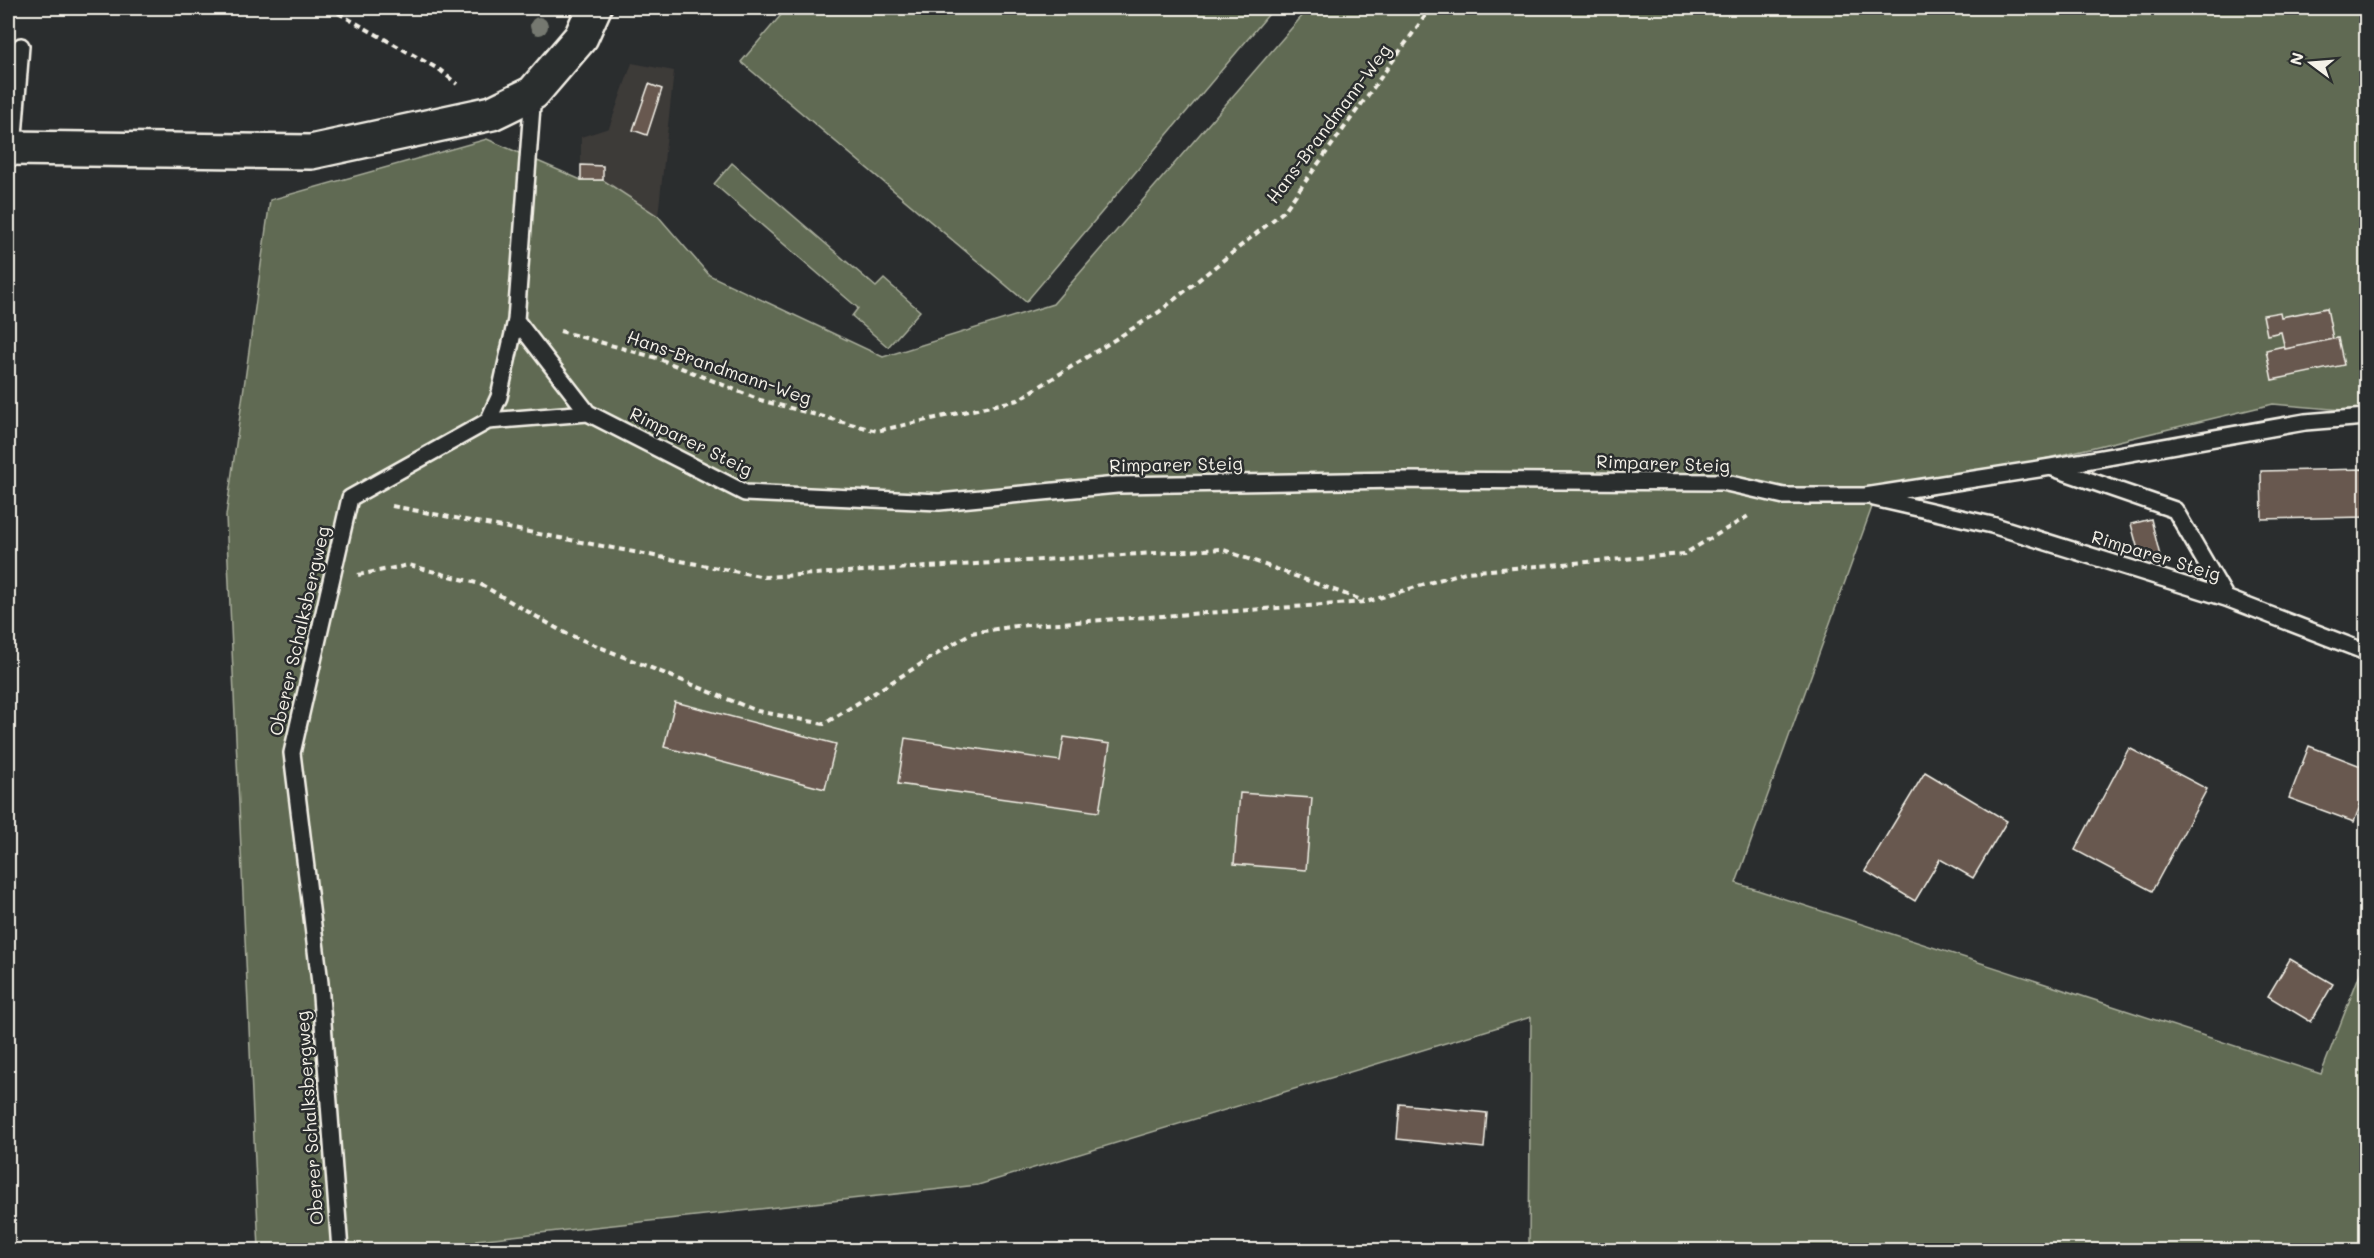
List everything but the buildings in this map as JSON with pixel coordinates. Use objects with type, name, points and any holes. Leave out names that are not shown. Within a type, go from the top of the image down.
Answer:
[{"type":"street","points":[[10,148],[311,152],[492,113],[533,93],[581,37],[594,8]]},
{"type":"lane","points":[[10,148],[21,46]]},
{"type":"lane","points":[[488,421],[499,397],[516,320],[533,93]]},
{"type":"lane","name":"Rimparer Steig","points":[[516,320],[588,413],[745,493],[939,502],[1117,485],[1411,480],[1722,482],[1784,496],[1865,496],[2305,422],[2367,417]]},
{"type":"lane","points":[[350,498],[488,421],[588,413]]},
{"type":"lane","name":"Rimparer Steig","points":[[2051,466],[2175,510],[2226,598]]},
{"type":"lane","name":"Rimparer Steig","points":[[1865,496],[1992,525],[2226,598],[2367,652]]},
{"type":"lane","name":"Oberer Schalksbergweg","points":[[340,1251],[320,983],[292,753],[350,498]]},
{"type":"path","points":[[329,8],[440,70],[492,113]]},
{"type":"path","name":"Hans-Brandmann-Weg","points":[[516,320],[657,358],[760,400],[877,431],[1018,400],[1159,312],[1284,211],[1431,8]]},
{"type":"path","points":[[331,580],[409,565],[480,584],[576,637],[758,711],[824,724],[971,633],[1016,626],[1366,602],[1465,572],[1684,554],[1784,496]]},
{"type":"path","points":[[350,498],[765,577],[1221,549],[1366,602]]},
{"type":"shaded area","points":[[632,63],[674,71],[658,216],[603,180],[581,180],[581,137],[609,128]]},
{"type":"green space","points":[[787,8],[1274,8],[1026,302],[741,62]]},
{"type":"green space","points":[[1309,8],[2366,8],[2366,412],[2273,404],[2011,467],[1872,507],[1736,883],[2321,1074],[2366,958],[2366,1250],[1577,1250],[1529,1243],[1531,1017],[978,1185],[476,1240],[477,1250],[259,1250],[226,516],[270,200],[487,139],[581,180],[603,180],[658,216],[709,275],[883,357],[1053,304]]},
{"type":"green space","points":[[732,163],[876,287],[884,279],[920,311],[888,347],[852,316],[858,308],[714,184]]}]
